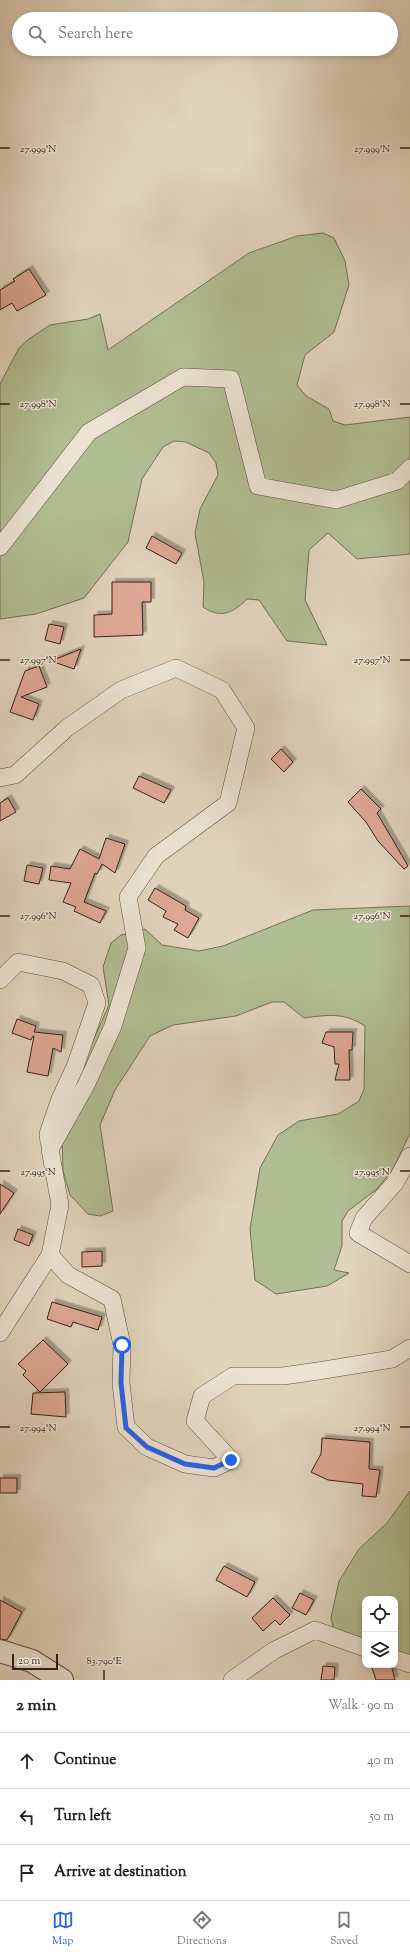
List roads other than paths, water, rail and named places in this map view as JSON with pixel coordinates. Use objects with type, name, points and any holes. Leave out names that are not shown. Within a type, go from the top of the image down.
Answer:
[{"type":"street","points":[[0,547],[89,432],[183,377],[230,379],[258,486],[336,500],[397,481],[410,468]]},
{"type":"street","points":[[0,778],[15,775],[67,728],[121,690],[176,668],[222,690],[246,728],[228,804],[156,856],[128,897],[137,948],[124,991],[113,1026],[86,1085],[50,1149]]},
{"type":"street","points":[[0,980],[18,962],[63,971],[91,985],[97,1003],[85,1042],[60,1099],[48,1134],[60,1205],[50,1255],[0,1334]]},
{"type":"street","points":[[410,1156],[395,1183],[364,1218],[358,1233],[410,1264]]},
{"type":"street","points":[[50,1255],[68,1275],[112,1299],[122,1345],[121,1383],[126,1428],[147,1447],[185,1464],[214,1468],[231,1460],[195,1420],[202,1396],[234,1376],[283,1376],[318,1371],[392,1359],[410,1348]]},
{"type":"street","points":[[232,1680],[272,1651],[315,1630],[362,1647]]},
{"type":"street","points":[[0,1651],[32,1661],[62,1680]]},
{"type":"street","points":[[398,1660],[410,1664]]}]
